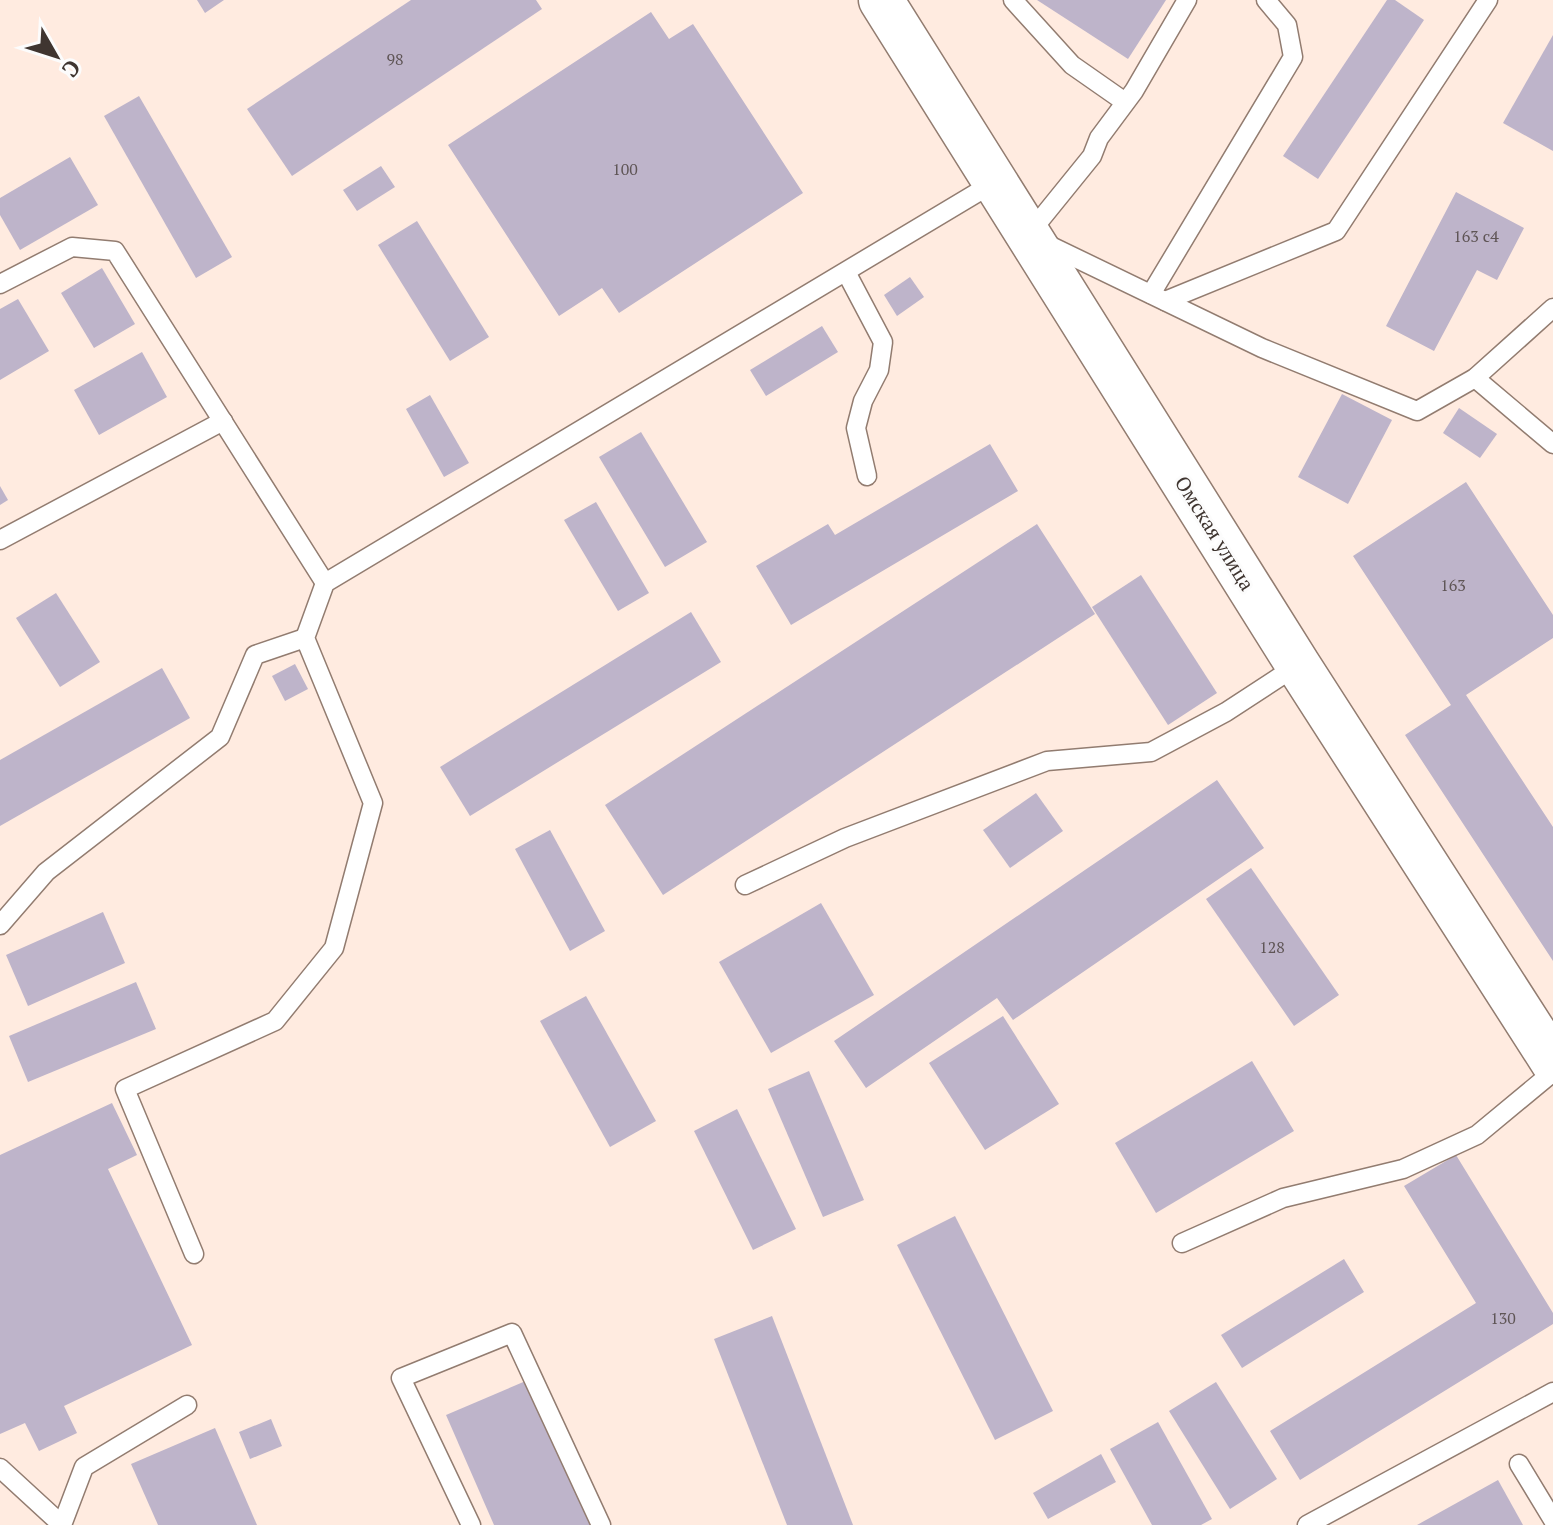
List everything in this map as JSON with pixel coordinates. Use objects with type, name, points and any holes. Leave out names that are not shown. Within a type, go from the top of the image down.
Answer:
[{"type":"main road","name":"Омская улица","points":[[881,0],[1298,665],[1553,1062]]},
{"type":"lane","points":[[1013,0],[1072,65],[1125,102]]},
{"type":"lane","points":[[1187,0],[1134,91],[1099,138],[1092,156],[1028,235],[1262,348],[1417,411],[1475,378],[1553,308]]},
{"type":"lane","points":[[1158,298],[1293,57],[1287,25],[1266,0]]},
{"type":"lane","points":[[1158,298],[1336,231],[1488,0]]},
{"type":"lane","points":[[194,1254],[125,1089],[275,1021],[334,948],[373,803],[305,638],[325,583],[995,182]]},
{"type":"lane","points":[[0,284],[72,247],[115,251],[325,583]]},
{"type":"lane","points":[[846,272],[883,342],[879,370],[863,401],[856,428],[867,476]]},
{"type":"lane","points":[[1475,378],[1553,444]]},
{"type":"lane","points":[[0,540],[223,421]]},
{"type":"lane","points":[[0,925],[46,872],[220,737],[255,655],[305,638]]},
{"type":"lane","points":[[745,885],[845,838],[1047,761],[1151,752],[1226,712],[1298,665]]},
{"type":"lane","points":[[1182,1243],[1283,1198],[1403,1169],[1477,1135],[1553,1072]]},
{"type":"lane","points":[[471,1525],[401,1378],[512,1333],[601,1525]]},
{"type":"lane","points":[[1307,1525],[1553,1392]]},
{"type":"lane","points":[[0,1468],[62,1525],[84,1467],[187,1405]]},
{"type":"lane","points":[[1519,1464],[1553,1520]]},
{"type":"building","points":[[197,0],[224,0],[205,13]]},
{"type":"building","points":[[411,0],[536,0],[542,9],[292,176],[247,109]]},
{"type":"building","points":[[1037,0],[1166,0],[1128,59]]},
{"type":"building","points":[[1387,0],[1395,0],[1424,20],[1318,179],[1283,156]]},
{"type":"building","points":[[651,12],[669,39],[693,24],[803,193],[619,313],[602,288],[559,316],[448,145]]},
{"type":"building","points":[[1553,35],[1553,151],[1503,123]]},
{"type":"building","points":[[139,96],[232,257],[196,278],[104,116]]},
{"type":"building","points":[[70,157],[98,205],[20,250],[0,215],[0,198]]},
{"type":"building","points":[[381,166],[395,187],[357,211],[343,190]]},
{"type":"building","points":[[1456,192],[1524,228],[1497,280],[1477,270],[1434,351],[1386,326]]},
{"type":"building","points":[[417,221],[489,337],[450,361],[378,245]]},
{"type":"building","points":[[102,268],[135,324],[94,348],[61,293]]},
{"type":"building","points":[[910,277],[924,297],[897,316],[884,295]]},
{"type":"building","points":[[18,299],[49,351],[0,380],[0,309]]},
{"type":"building","points":[[822,326],[838,352],[766,396],[750,370]]},
{"type":"building","points":[[142,352],[167,397],[99,435],[74,390]]},
{"type":"building","points":[[1342,394],[1392,420],[1348,504],[1298,477]]},
{"type":"building","points":[[430,395],[469,463],[444,477],[406,409]]},
{"type":"building","points":[[1459,408],[1497,434],[1480,458],[1443,433]]},
{"type":"building","points":[[641,432],[707,542],[665,567],[599,457]]},
{"type":"building","points":[[990,444],[1018,491],[791,625],[756,566],[828,524],[835,535]]},
{"type":"building","points":[[1466,482],[1553,615],[1553,638],[1466,695],[1553,827],[1553,961],[1405,735],[1451,705],[1353,556]]},
{"type":"building","points":[[0,486],[8,500],[0,505]]},
{"type":"building","points":[[596,502],[649,593],[618,611],[564,520]]},
{"type":"building","points":[[1037,524],[1095,614],[663,895],[605,805]]},
{"type":"building","points":[[1141,575],[1217,693],[1168,725],[1092,607]]},
{"type":"building","points":[[56,593],[100,662],[60,687],[16,618]]},
{"type":"building","points":[[691,612],[721,662],[470,816],[440,767]]},
{"type":"building","points":[[295,664],[308,689],[285,701],[272,676]]},
{"type":"building","points":[[162,668],[190,718],[0,826],[0,760]]},
{"type":"building","points":[[1217,780],[1264,848],[1013,1020],[997,998],[866,1088],[834,1041]]},
{"type":"building","points":[[1036,793],[1063,831],[1010,868],[983,830]]},
{"type":"building","points":[[550,830],[605,931],[570,951],[515,849]]},
{"type":"building","points":[[1251,868],[1339,995],[1294,1026],[1206,899]]},
{"type":"building","points":[[821,903],[874,995],[771,1053],[719,962]]},
{"type":"building","points":[[103,912],[125,963],[28,1006],[6,955]]},
{"type":"building","points":[[136,982],[156,1029],[28,1082],[9,1036]]},
{"type":"building","points":[[586,996],[656,1121],[610,1147],[540,1021]]},
{"type":"building","points":[[1003,1016],[1059,1104],[985,1150],[929,1063]]},
{"type":"building","points":[[1252,1061],[1294,1131],[1156,1213],[1115,1143]]},
{"type":"building","points":[[809,1071],[864,1200],[823,1217],[768,1089]]},
{"type":"building","points":[[112,1103],[137,1155],[108,1169],[192,1345],[64,1406],[77,1433],[39,1451],[25,1423],[0,1434],[0,1155]]},
{"type":"building","points":[[737,1109],[796,1229],[753,1250],[694,1131]]},
{"type":"building","points":[[1456,1155],[1553,1313],[1553,1324],[1300,1480],[1270,1431],[1476,1303],[1404,1186]]},
{"type":"building","points":[[955,1216],[1053,1411],[995,1440],[897,1245]]},
{"type":"building","points":[[1344,1259],[1364,1292],[1242,1368],[1221,1335]]},
{"type":"building","points":[[772,1316],[853,1525],[787,1525],[714,1339]]},
{"type":"building","points":[[528,1380],[592,1525],[494,1525],[446,1415]]},
{"type":"building","points":[[1216,1382],[1277,1479],[1230,1509],[1169,1411]]},
{"type":"building","points":[[271,1419],[282,1446],[250,1459],[239,1432]]},
{"type":"building","points":[[1158,1422],[1212,1519],[1201,1525],[1152,1525],[1110,1449]]},
{"type":"building","points":[[215,1428],[257,1525],[158,1525],[131,1464]]},
{"type":"building","points":[[1101,1454],[1116,1482],[1048,1519],[1033,1493]]},
{"type":"building","points":[[1498,1480],[1523,1525],[1417,1525]]}]
